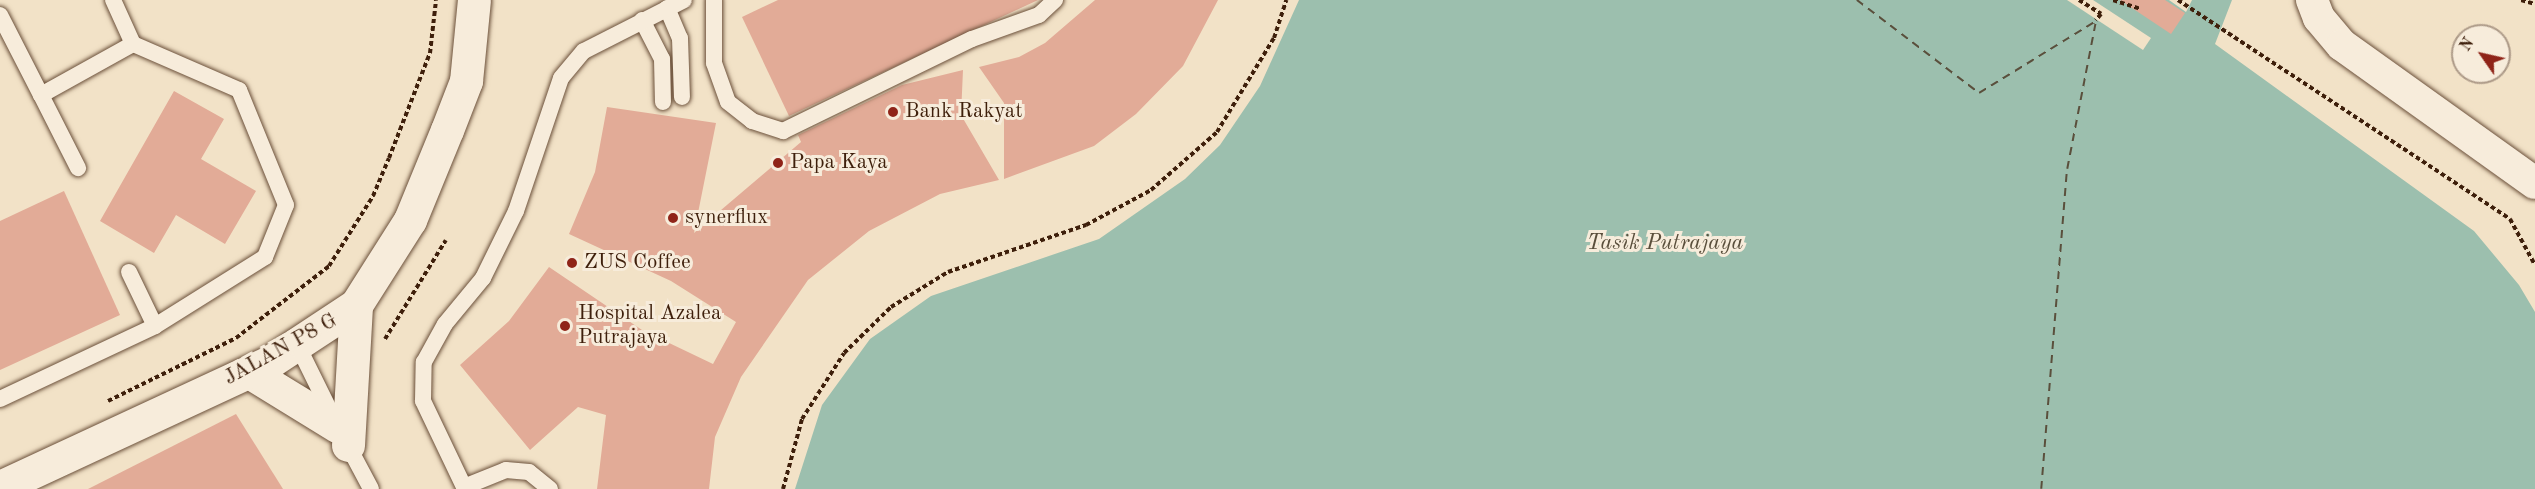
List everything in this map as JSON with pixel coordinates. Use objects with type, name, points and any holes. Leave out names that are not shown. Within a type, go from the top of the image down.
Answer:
[{"type":"street","points":[[2312,0],[2331,34],[2535,183]]},
{"type":"street","name":"JALAN P8 G","points":[[0,487],[249,372],[298,346],[356,305],[410,220],[466,81],[481,2]]},
{"type":"street","points":[[249,372],[343,435],[356,305]]},
{"type":"lane","points":[[0,399],[156,326],[265,257],[286,205],[239,90],[133,44],[113,0]]},
{"type":"lane","points":[[550,489],[529,472],[506,470],[464,488],[423,401],[424,362],[445,324],[483,279],[516,211],[561,78],[584,51],[684,0]]},
{"type":"lane","points":[[714,0],[714,63],[728,102],[752,121],[783,131],[972,39],[1039,15],[1055,0]]},
{"type":"lane","points":[[667,8],[680,38],[682,97]]},
{"type":"lane","points":[[0,15],[78,168]]},
{"type":"lane","points":[[642,20],[662,59],[663,102]]},
{"type":"lane","points":[[41,95],[133,44]]},
{"type":"lane","points":[[129,272],[156,326]]},
{"type":"lane","points":[[298,346],[370,489]]},
{"type":"path","points":[[783,489],[802,419],[844,353],[891,307],[948,272],[1086,225],[1151,190],[1216,132],[1274,38],[1286,0]]},
{"type":"path","points":[[2079,0],[2100,14],[2096,20]]},
{"type":"path","points":[[2113,0],[2140,9]]},
{"type":"path","points":[[2521,0],[2535,4]]},
{"type":"path","points":[[2180,1],[2225,33],[2510,219],[2535,265]]},
{"type":"path","points":[[382,348],[446,240]]},
{"type":"water","name":"Tasik Putrajaya","points":[[1299,0],[2169,0],[2186,12],[2192,0],[2232,0],[2215,44],[2474,231],[2519,285],[2535,312],[2535,489],[795,489],[822,405],[870,339],[931,296],[1099,239],[1185,179],[1220,145],[1260,86]]},
{"type":"pier","points":[[2067,0],[2093,0],[2151,38],[2143,50]]},
{"type":"building","points":[[778,0],[1038,0],[789,116],[742,17]]},
{"type":"building","points":[[1095,0],[1218,0],[1183,66],[1136,114],[1094,146],[1004,179],[1004,103],[979,67],[1019,57],[1045,43]]},
{"type":"building","points":[[2120,0],[2165,0],[2185,13],[2171,34]]},
{"type":"building","points":[[963,70],[961,115],[999,180],[940,194],[869,231],[808,280],[741,377],[715,437],[709,489],[597,489],[606,415],[578,407],[530,450],[460,365],[509,321],[549,267],[642,330],[713,364],[736,322],[671,281],[569,234],[595,172],[607,107],[716,123],[694,233],[801,142],[798,135],[902,85]]},
{"type":"building","points":[[174,91],[224,119],[201,159],[256,191],[225,244],[176,215],[154,253],[100,221]]},
{"type":"building","points":[[64,191],[120,315],[0,370],[0,221]]},
{"type":"building","points":[[236,414],[283,489],[88,489]]},
{"type":"ferry route","points":[[1857,0],[1979,93],[2096,21]]},
{"type":"ferry route","points":[[2041,489],[2067,169],[2096,20]]},
{"type":"place","name":"Bank Rakyat","points":[[893,112]]},
{"type":"place","name":"Papa Kaya","points":[[778,163]]},
{"type":"place","name":"synerflux","points":[[673,218]]},
{"type":"place","name":"ZUS Coffee","points":[[572,263]]},
{"type":"place","name":"Hospital Azalea Putrajaya","points":[[565,326]]}]
